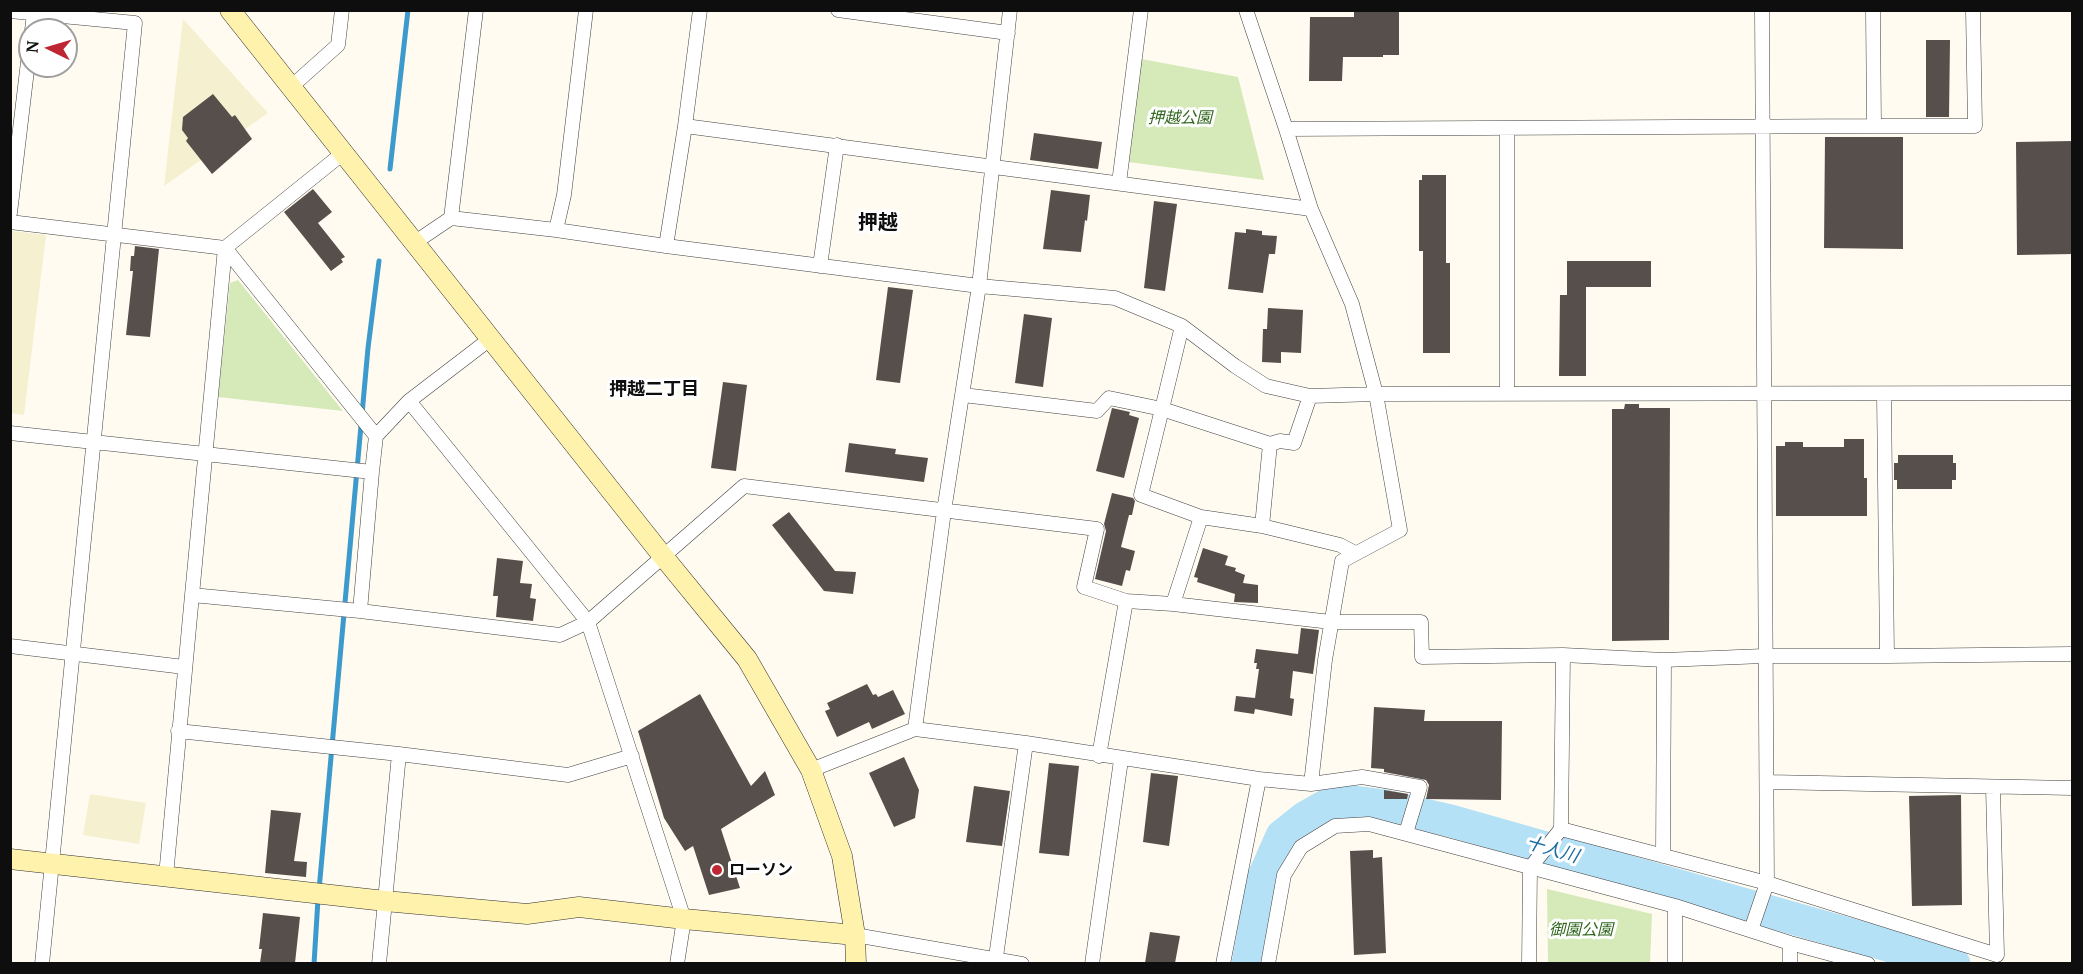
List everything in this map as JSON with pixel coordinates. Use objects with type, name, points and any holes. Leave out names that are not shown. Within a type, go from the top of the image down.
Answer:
[{"type":"street","points":[[230,10],[342,154],[747,659],[811,770],[842,856],[855,935],[856,963]]},
{"type":"street","points":[[291,87],[338,45],[342,10]]},
{"type":"street","points":[[451,218],[476,10]]},
{"type":"street","points":[[556,230],[564,195],[586,10]]},
{"type":"street","points":[[666,246],[700,10]]},
{"type":"street","points":[[838,10],[1008,33]]},
{"type":"street","points":[[915,729],[944,511],[979,286],[1010,10]]},
{"type":"street","points":[[1119,183],[1141,10]]},
{"type":"street","points":[[1246,10],[1311,209],[1352,304],[1376,394],[1400,530],[1342,561],[1325,660],[1311,784]]},
{"type":"street","points":[[1753,926],[1767,883],[1768,782],[1764,656],[1762,10]]},
{"type":"street","points":[[1873,10],[1874,126]]},
{"type":"street","points":[[1286,129],[1975,126],[1973,10]]},
{"type":"street","points":[[10,12],[135,23],[42,963]]},
{"type":"street","points":[[34,14],[34,18]]},
{"type":"street","points":[[10,213],[26,78]]},
{"type":"street","points":[[685,126],[1311,209]]},
{"type":"street","points":[[1507,129],[1507,394]]},
{"type":"street","points":[[820,266],[837,146]]},
{"type":"street","points":[[166,876],[225,248],[342,154]]},
{"type":"street","points":[[414,243],[451,218],[979,286],[1115,298],[1182,326],[1234,366],[1266,386],[1310,396],[2073,393]]},
{"type":"street","points":[[10,222],[225,248],[373,432]]},
{"type":"street","points":[[1182,326],[1141,495],[1201,517],[1262,526],[1340,545],[1355,554]]},
{"type":"street","points":[[350,610],[363,471],[373,432],[409,401],[490,339]]},
{"type":"street","points":[[1884,394],[1887,656]]},
{"type":"street","points":[[963,395],[1097,411],[1108,398],[1162,409],[1270,444],[1280,441],[1294,443],[1310,396]]},
{"type":"street","points":[[409,401],[588,622],[684,919],[677,963]]},
{"type":"street","points":[[10,433],[363,471]]},
{"type":"street","points":[[1262,526],[1270,444]]},
{"type":"street","points":[[192,595],[560,634],[588,622],[662,555],[744,486],[1097,529],[1084,587],[1126,601],[1173,604],[1331,622],[1421,622],[1422,657],[1563,655],[1664,660],[1764,656],[2073,654]]},
{"type":"street","points":[[1173,604],[1201,517]]},
{"type":"street","points":[[1099,756],[1126,601]]},
{"type":"street","points":[[10,646],[184,667]]},
{"type":"street","points":[[1529,963],[1533,864],[1558,832],[1563,655]]},
{"type":"street","points":[[1663,856],[1664,660]]},
{"type":"street","points":[[811,770],[915,729],[1026,743],[1121,760],[1259,779],[1311,784],[1362,777],[1420,787],[1407,829]]},
{"type":"street","points":[[178,731],[399,754],[568,775],[632,756]]},
{"type":"street","points":[[996,962],[1026,743]]},
{"type":"street","points":[[379,963],[399,754]]},
{"type":"street","points":[[1092,963],[1121,760]]},
{"type":"street","points":[[1223,963],[1259,779]]},
{"type":"street","points":[[1768,782],[2073,788]]},
{"type":"street","points":[[1558,832],[1767,883],[1996,955],[1993,787]]},
{"type":"street","points":[[1268,963],[1284,875],[1301,847],[1335,826],[1369,824],[1407,829],[1533,864],[1675,906],[1753,926],[1790,943],[1868,963]]},
{"type":"street","points":[[10,859],[386,901],[527,914],[579,907],[855,935],[996,962],[1022,963]]},
{"type":"street","points":[[1675,906],[1675,963]]},
{"type":"street","points":[[1790,943],[1790,963]]},
{"type":"shaded area","points":[[183,19],[268,113],[164,186]]},
{"type":"shaded area","points":[[11,231],[46,235],[24,415],[11,413]]},
{"type":"shaded area","points":[[90,794],[146,803],[139,844],[83,835]]},
{"type":"green space","name":"押越公園","points":[[1136,58],[1238,77],[1264,180],[1121,161]]},
{"type":"green space","points":[[238,280],[343,411],[218,397],[230,283]]},
{"type":"green space","name":"御園公園","points":[[1547,889],[1652,914],[1650,963],[1548,963]]},
{"type":"building","points":[[1354,10],[1399,10],[1399,55],[1343,57],[1342,81],[1309,81],[1310,17],[1354,17]]},
{"type":"building","points":[[1926,40],[1950,40],[1949,117],[1926,117]]},
{"type":"building","points":[[213,94],[232,117],[235,115],[252,139],[212,174],[186,141],[188,138],[182,130],[183,117]]},
{"type":"building","points":[[1034,133],[1102,142],[1098,169],[1030,160]]},
{"type":"building","points":[[1825,137],[1903,137],[1903,249],[1824,248]]},
{"type":"building","points":[[2073,141],[2073,254],[2017,255],[2016,142]]},
{"type":"building","points":[[1422,175],[1446,175],[1446,263],[1450,263],[1450,353],[1423,353],[1423,251],[1419,251],[1419,180],[1422,180]]},
{"type":"building","points":[[313,189],[332,212],[318,223],[345,257],[341,259],[343,262],[331,271],[284,212]]},
{"type":"building","points":[[1051,190],[1090,195],[1081,252],[1043,249]]},
{"type":"building","points":[[1154,201],[1177,204],[1165,291],[1144,288]]},
{"type":"building","points":[[1246,229],[1262,231],[1262,235],[1277,236],[1275,254],[1269,254],[1263,293],[1228,289],[1235,232],[1246,233]]},
{"type":"building","points":[[135,246],[159,249],[150,337],[126,335],[133,271],[130,271],[131,256],[134,256]]},
{"type":"building","points":[[1567,261],[1651,261],[1651,287],[1586,287],[1586,376],[1559,376],[1560,295],[1567,295]]},
{"type":"building","points":[[888,287],[913,290],[900,383],[876,380]]},
{"type":"building","points":[[1268,308],[1303,310],[1301,353],[1281,352],[1281,363],[1262,362],[1263,329],[1267,329]]},
{"type":"building","points":[[1024,314],[1052,318],[1043,387],[1015,383]]},
{"type":"building","points":[[723,382],[747,385],[736,471],[711,468]]},
{"type":"building","points":[[1625,404],[1639,404],[1639,408],[1670,408],[1669,640],[1612,641],[1612,409],[1624,409]]},
{"type":"building","points":[[1112,408],[1130,412],[1129,415],[1139,418],[1124,478],[1096,471]]},
{"type":"building","points":[[1844,439],[1864,439],[1867,516],[1776,516],[1776,446],[1785,446],[1785,442],[1803,442],[1803,447],[1844,447]]},
{"type":"building","points":[[849,443],[896,449],[895,454],[928,458],[924,482],[845,472]]},
{"type":"building","points":[[1898,455],[1953,455],[1953,463],[1956,463],[1956,480],[1952,480],[1952,489],[1897,489],[1897,480],[1894,480],[1894,463],[1898,463]]},
{"type":"building","points":[[1112,493],[1133,498],[1135,501],[1121,547],[1135,551],[1130,571],[1126,570],[1122,586],[1095,579],[1106,531],[1104,524]]},
{"type":"building","points":[[789,512],[835,571],[856,572],[853,594],[824,591],[772,525]]},
{"type":"building","points":[[1203,548],[1228,556],[1225,565],[1236,568],[1235,571],[1245,575],[1243,583],[1258,585],[1258,603],[1234,602],[1235,594],[1197,582],[1198,578],[1194,577]]},
{"type":"building","points":[[497,558],[523,561],[520,583],[532,584],[530,598],[536,599],[533,621],[496,617],[498,596],[493,596]]},
{"type":"building","points":[[1301,628],[1319,630],[1313,674],[1293,671],[1290,698],[1294,699],[1292,716],[1255,709],[1254,714],[1234,711],[1236,696],[1255,698],[1259,669],[1256,669],[1257,663],[1254,663],[1256,649],[1298,654]]},
{"type":"building","points":[[867,684],[873,695],[876,694],[878,697],[893,690],[905,714],[872,729],[869,722],[837,737],[825,711],[830,709],[827,703]]},
{"type":"building","points":[[700,694],[751,786],[765,771],[775,795],[721,829],[740,888],[709,895],[693,846],[685,851],[664,818],[638,731]]},
{"type":"building","points":[[1374,707],[1425,710],[1424,721],[1502,721],[1501,800],[1426,799],[1429,785],[1426,780],[1371,768]]},
{"type":"building","points":[[904,757],[919,790],[915,818],[894,827],[869,773]]},
{"type":"building","points":[[1049,763],[1079,766],[1069,856],[1039,853]]},
{"type":"building","points":[[1151,773],[1178,776],[1169,846],[1143,842]]},
{"type":"building","points":[[974,786],[1010,791],[1002,846],[966,842]]},
{"type":"building","points":[[1384,790],[1408,794],[1407,799],[1384,799]]},
{"type":"building","points":[[1961,795],[1962,905],[1912,906],[1909,796]]},
{"type":"building","points":[[271,810],[301,813],[294,861],[307,862],[306,877],[265,873]]},
{"type":"building","points":[[1373,850],[1373,858],[1382,857],[1386,953],[1354,955],[1350,851]]},
{"type":"building","points":[[263,913],[300,917],[295,963],[260,963],[262,949],[259,949]]},
{"type":"building","points":[[1150,932],[1180,936],[1175,963],[1145,963]]},
{"type":"waterway","points":[[390,169],[408,10]]},
{"type":"waterway","points":[[319,890],[368,348],[379,261]]},
{"type":"waterway","name":"十人川","points":[[1248,964],[1263,879],[1282,836],[1306,817],[1329,804],[1354,802],[1385,806],[1451,821],[1954,964]]},
{"type":"waterway","points":[[314,964],[318,899]]},
{"type":"place","name":"ローソン","points":[[717,870]]},
{"type":"district","name":"押越","points":[[878,223]]},
{"type":"district","name":"押越二丁目","points":[[654,390]]}]
